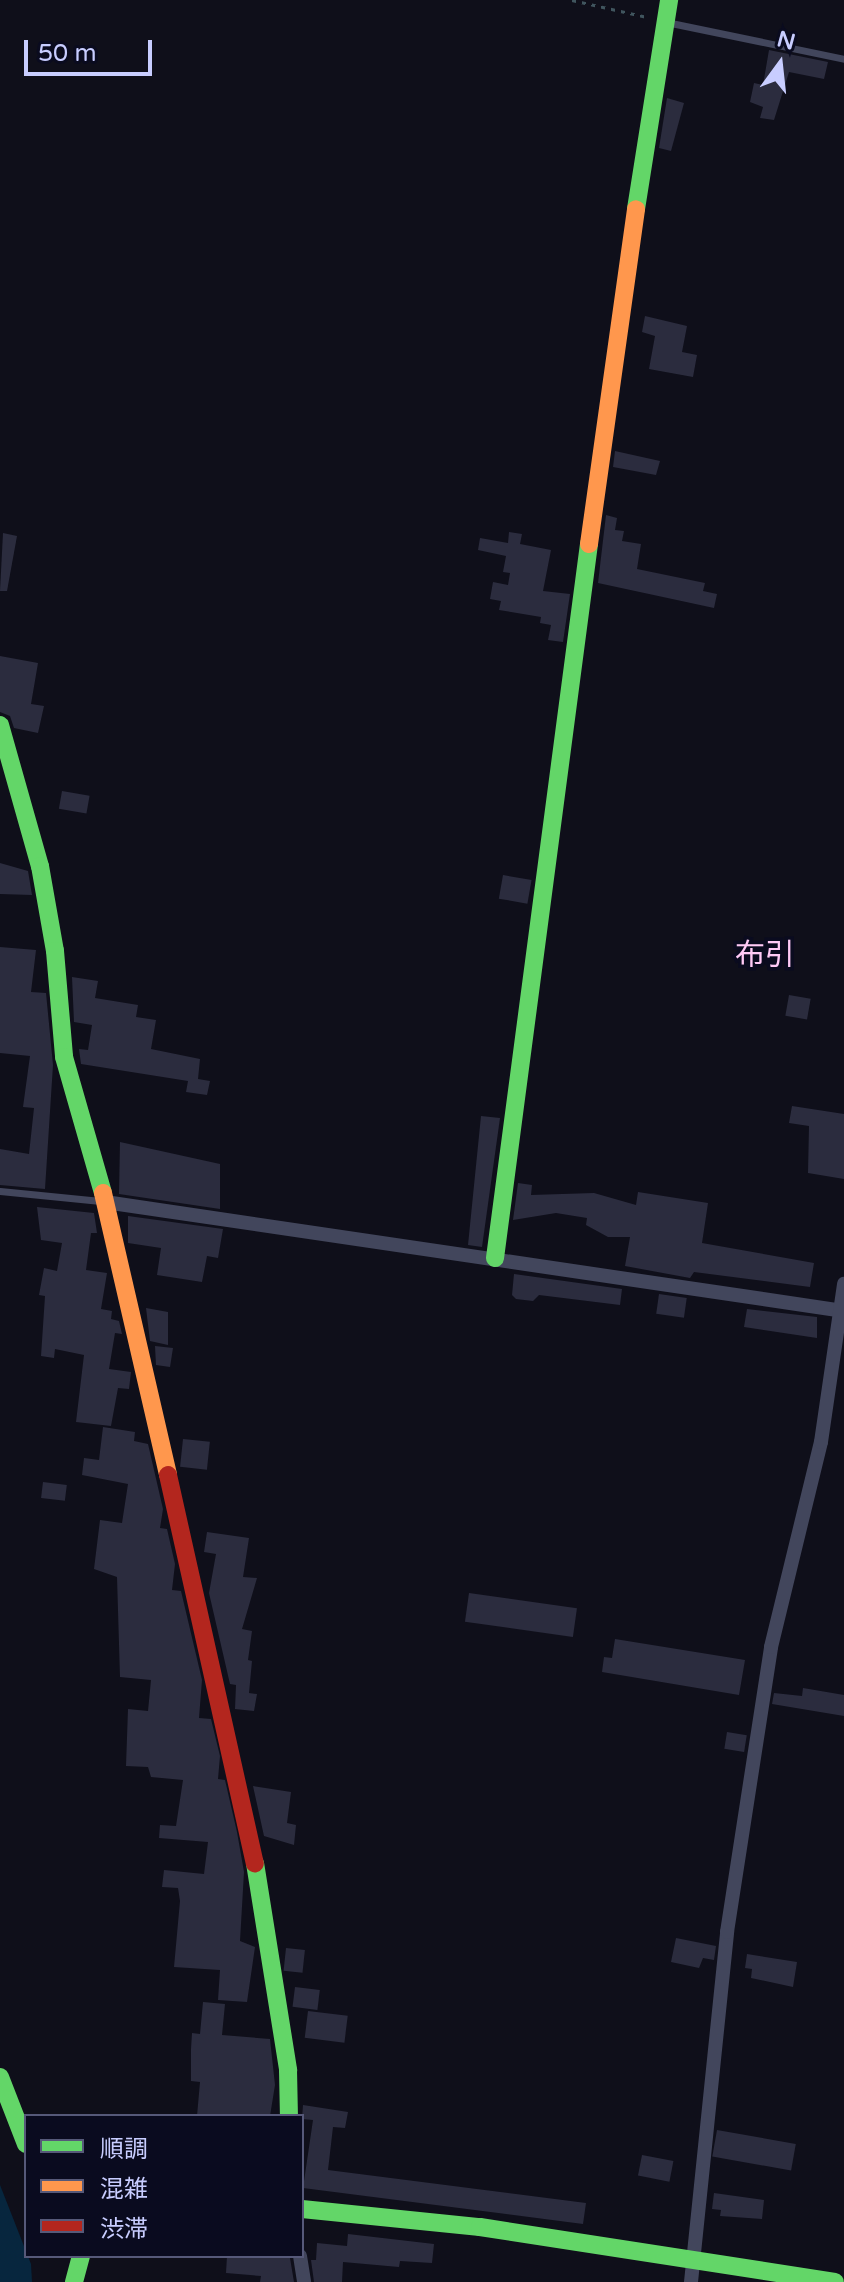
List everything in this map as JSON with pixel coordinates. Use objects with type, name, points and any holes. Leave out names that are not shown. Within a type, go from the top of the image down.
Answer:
[{"type":"street","points":[[495,1258],[615,343],[669,0]]},
{"type":"street","points":[[0,725],[40,866],[55,951],[64,1057],[105,1202],[250,1830],[288,2070],[289,2114]]},
{"type":"street","points":[[105,1202],[842,1310]]},
{"type":"street","points":[[691,2282],[729,1917],[771,1647],[821,1442],[844,1284]]},
{"type":"street","points":[[0,2077],[24,2139]]},
{"type":"street","points":[[304,2209],[480,2227],[835,2282]]},
{"type":"street","points":[[69,2258],[74,2278]]},
{"type":"street","points":[[74,2278],[80,2258]]},
{"type":"street","points":[[300,2258],[304,2282]]},
{"type":"lane","points":[[666,22],[844,59]]},
{"type":"lane","points":[[0,1191],[105,1202]]},
{"type":"path","points":[[572,0],[666,22]]},
{"type":"water","points":[[0,2185],[24,2246],[24,2258],[29,2258],[31,2264],[32,2282],[0,2282]]},
{"type":"building","points":[[769,50],[828,62],[824,79],[789,72],[774,120],[760,118],[763,107],[750,102],[754,83],[763,85]]},
{"type":"building","points":[[667,98],[684,103],[671,151],[659,148]]},
{"type":"building","points":[[645,316],[687,326],[682,352],[697,355],[693,377],[649,369],[655,336],[642,332]]},
{"type":"building","points":[[615,451],[660,461],[656,475],[613,467]]},
{"type":"building","points":[[606,515],[617,518],[615,530],[624,531],[622,541],[641,544],[637,569],[705,583],[703,591],[717,594],[714,608],[598,583]]},
{"type":"building","points":[[509,532],[522,534],[520,544],[551,550],[543,591],[570,594],[563,642],[548,640],[551,625],[540,623],[541,617],[499,610],[501,601],[490,599],[493,582],[508,585],[510,573],[503,572],[506,556],[478,550],[480,538],[508,543]]},
{"type":"building","points":[[3,533],[17,536],[7,591],[0,591]]},
{"type":"building","points":[[0,656],[38,663],[31,704],[44,706],[38,733],[14,728],[10,716],[0,712]]},
{"type":"building","points":[[62,791],[90,796],[86,814],[59,809]]},
{"type":"building","points":[[0,863],[28,871],[32,895],[0,894]]},
{"type":"building","points":[[503,875],[532,880],[527,904],[499,899]]},
{"type":"building","points":[[0,947],[36,950],[31,992],[46,993],[53,1065],[45,1189],[0,1185],[0,1149],[29,1154],[34,1108],[23,1107],[30,1056],[0,1053]]},
{"type":"building","points":[[72,977],[98,981],[95,998],[138,1005],[136,1017],[156,1020],[151,1049],[200,1059],[198,1079],[210,1081],[207,1095],[186,1092],[188,1081],[81,1064],[79,1049],[88,1050],[92,1025],[74,1022]]},
{"type":"building","points":[[789,995],[811,999],[807,1020],[785,1016]]},
{"type":"building","points":[[792,1106],[844,1114],[844,1179],[808,1173],[809,1126],[789,1123]]},
{"type":"building","points":[[481,1116],[500,1118],[482,1247],[468,1245]]},
{"type":"building","points":[[120,1142],[220,1164],[220,1209],[119,1194]]},
{"type":"building","points":[[518,1183],[532,1185],[531,1195],[594,1193],[636,1205],[638,1192],[708,1203],[702,1243],[814,1263],[810,1287],[694,1272],[690,1278],[625,1266],[630,1237],[608,1237],[586,1225],[587,1218],[556,1213],[513,1220]]},
{"type":"building","points":[[37,1207],[94,1213],[97,1233],[91,1233],[86,1270],[107,1273],[101,1309],[112,1311],[111,1319],[119,1321],[122,1334],[115,1333],[109,1369],[131,1372],[129,1389],[118,1388],[111,1426],[76,1422],[84,1355],[55,1349],[54,1358],[41,1356],[45,1296],[39,1295],[44,1268],[57,1271],[62,1243],[41,1240]]},
{"type":"building","points":[[128,1216],[223,1229],[218,1258],[207,1256],[202,1282],[157,1275],[161,1248],[128,1243]]},
{"type":"building","points":[[514,1274],[622,1289],[620,1305],[539,1295],[533,1301],[516,1299],[512,1295]]},
{"type":"building","points":[[659,1294],[687,1298],[684,1318],[656,1314]]},
{"type":"building","points":[[146,1308],[168,1312],[168,1345],[150,1341]]},
{"type":"building","points":[[747,1309],[817,1317],[817,1338],[744,1327]]},
{"type":"building","points":[[155,1346],[173,1348],[170,1367],[156,1365]]},
{"type":"building","points":[[103,1427],[135,1432],[134,1441],[148,1444],[163,1509],[160,1528],[167,1529],[175,1564],[172,1590],[181,1591],[202,1680],[199,1718],[211,1719],[220,1756],[218,1779],[225,1780],[237,1832],[244,1872],[240,1941],[255,1947],[247,2002],[218,2000],[220,1970],[174,1967],[180,1901],[178,1888],[162,1887],[164,1870],[204,1874],[208,1842],[159,1838],[160,1825],[176,1826],[183,1780],[151,1777],[148,1767],[126,1766],[128,1709],[148,1711],[151,1680],[120,1677],[117,1577],[94,1569],[100,1520],[122,1523],[128,1484],[82,1475],[84,1458],[99,1460]]},
{"type":"building","points":[[183,1439],[210,1442],[207,1470],[180,1467]]},
{"type":"building","points":[[43,1482],[67,1485],[65,1501],[41,1498]]},
{"type":"building","points":[[207,1532],[249,1538],[243,1577],[257,1578],[242,1629],[252,1631],[248,1660],[252,1661],[249,1693],[257,1694],[254,1711],[235,1709],[236,1685],[230,1684],[209,1593],[216,1554],[204,1552]]},
{"type":"building","points":[[469,1593],[577,1608],[573,1637],[465,1622]]},
{"type":"building","points":[[615,1639],[745,1660],[739,1695],[602,1672],[604,1657],[612,1658]]},
{"type":"building","points":[[803,1688],[844,1695],[844,1716],[772,1704],[774,1693],[802,1696]]},
{"type":"building","points":[[727,1732],[747,1735],[744,1752],[724,1749]]},
{"type":"building","points":[[253,1786],[291,1792],[287,1823],[296,1825],[294,1845],[264,1836]]},
{"type":"building","points":[[676,1938],[716,1946],[714,1960],[703,1958],[699,1968],[671,1962]]},
{"type":"building","points":[[286,1948],[305,1950],[302,1973],[284,1971]]},
{"type":"building","points":[[747,1954],[797,1962],[793,1987],[751,1978],[752,1969],[745,1968]]},
{"type":"building","points":[[295,1987],[320,1990],[317,2010],[293,2007]]},
{"type":"building","points":[[203,2002],[225,2004],[222,2035],[270,2039],[275,2085],[270,2114],[197,2114],[200,2082],[191,2081],[191,2049],[192,2033],[200,2034]]},
{"type":"building","points":[[308,2011],[348,2016],[344,2043],[305,2038]]},
{"type":"building","points":[[303,2105],[348,2112],[345,2128],[333,2127],[328,2170],[586,2203],[583,2224],[304,2188],[313,2120],[304,2119]]},
{"type":"building","points":[[717,2130],[796,2144],[791,2170],[712,2157]]},
{"type":"building","points":[[642,2155],[673,2161],[669,2182],[638,2176]]},
{"type":"building","points":[[714,2193],[764,2200],[762,2219],[720,2216],[721,2210],[712,2209]]},
{"type":"building","points":[[348,2234],[434,2244],[432,2263],[400,2261],[399,2267],[343,2262],[342,2282],[314,2282],[311,2260],[316,2260],[317,2243],[347,2246]]},
{"type":"building","points":[[227,2258],[290,2258],[294,2282],[260,2282],[261,2276],[226,2273]]},
{"type":"traffic: fast","points":[[636,209],[669,0]]},
{"type":"traffic: fast","points":[[495,1258],[589,544]]},
{"type":"traffic: fast","points":[[0,725],[40,866],[55,951],[64,1057],[103,1193]]},
{"type":"traffic: fast","points":[[255,1863],[288,2070],[289,2114]]},
{"type":"traffic: fast","points":[[0,2077],[24,2139]]},
{"type":"traffic: fast","points":[[304,2209],[480,2227],[835,2282]]},
{"type":"traffic: fast","points":[[74,2282],[80,2258]]},
{"type":"traffic: slow","points":[[589,544],[636,209]]},
{"type":"traffic: slow","points":[[103,1193],[168,1475]]},
{"type":"traffic: jam","points":[[168,1475],[255,1863]]},
{"type":"district","name":"布引","points":[[765,956]]}]
